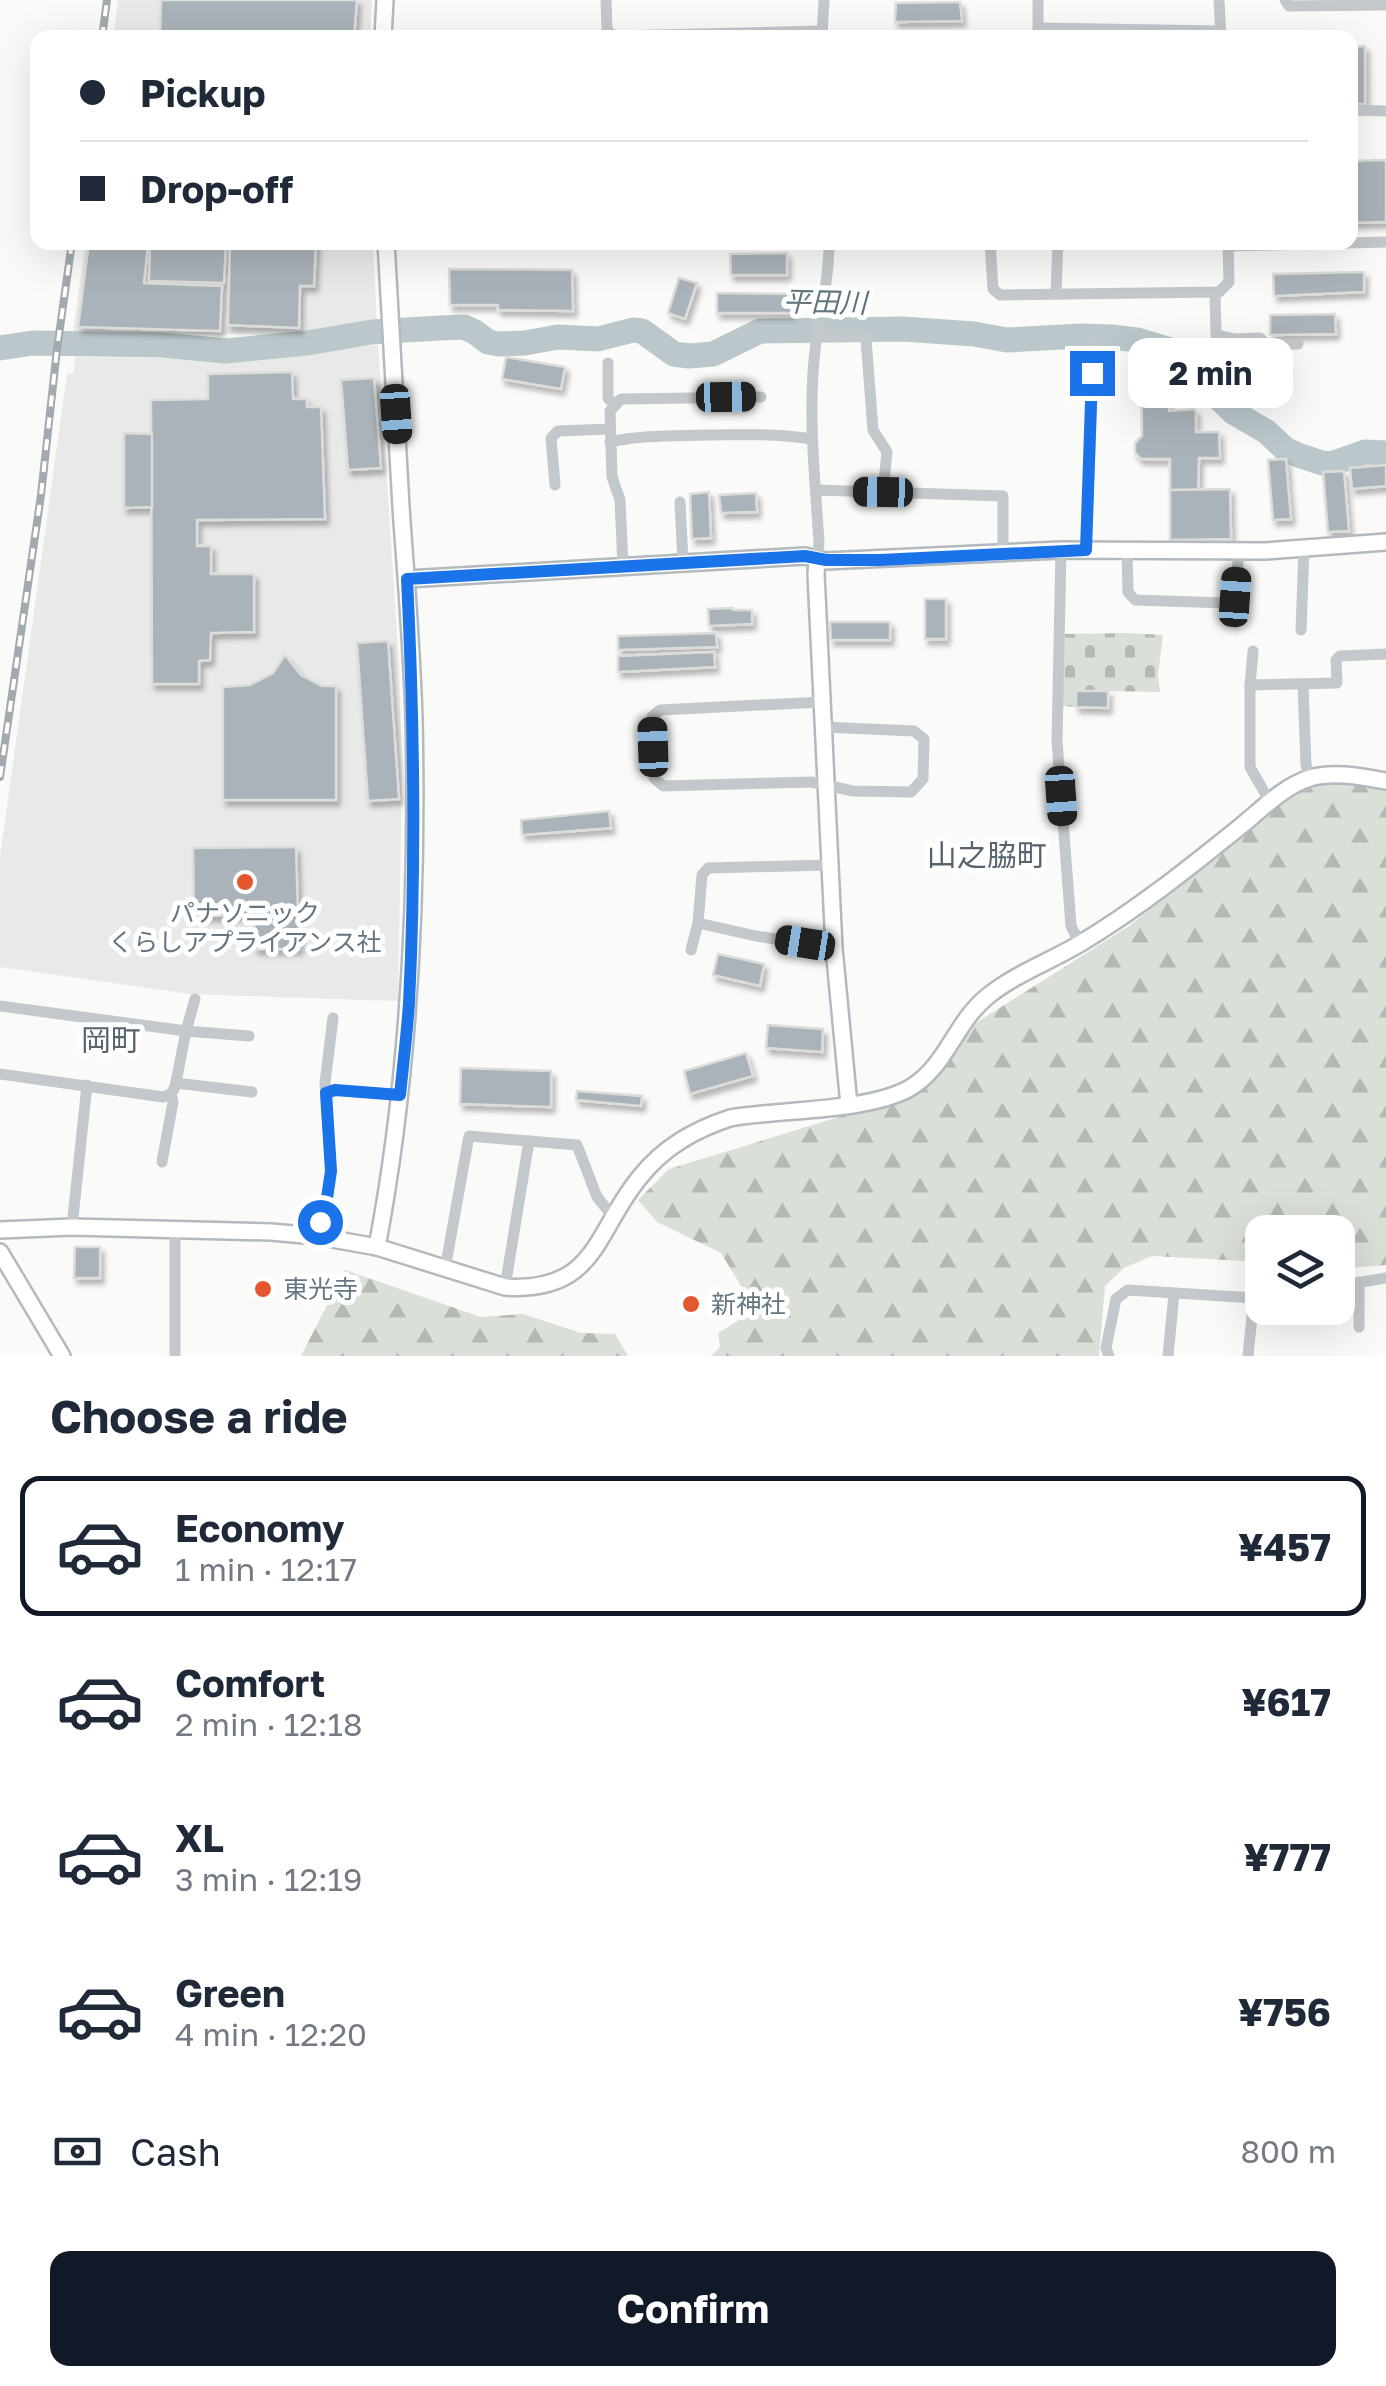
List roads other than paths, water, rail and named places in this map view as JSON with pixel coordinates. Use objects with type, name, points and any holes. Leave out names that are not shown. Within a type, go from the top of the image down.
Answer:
[{"type":"street","points":[[383,30],[385,0]]},
{"type":"street","points":[[606,0],[607,30]]},
{"type":"street","points":[[822,30],[824,0]]},
{"type":"street","points":[[1038,0],[1038,30]]},
{"type":"street","points":[[1220,0],[1221,30]]},
{"type":"street","points":[[1285,0],[1289,6],[1386,5]]},
{"type":"street","points":[[1358,110],[1386,110]]},
{"type":"street","points":[[1358,242],[1386,242]]},
{"type":"street","points":[[377,1246],[389,1181],[409,1007],[414,720],[386,250]]},
{"type":"street","points":[[829,250],[811,439],[819,543],[829,865],[849,1105]]},
{"type":"street","points":[[991,250],[993,289],[1000,296],[1215,292],[1228,282],[1228,250]]},
{"type":"street","points":[[1056,293],[1058,250]]},
{"type":"street","points":[[1215,292],[1216,335],[1260,338],[1267,345],[1298,344]]},
{"type":"street","points":[[819,331],[862,335],[866,339],[872,430],[886,452],[883,492]]},
{"type":"street","points":[[1086,550],[1094,345]]},
{"type":"street","points":[[608,364],[608,398],[615,404]]},
{"type":"street","points":[[623,566],[620,500],[612,477],[610,411],[615,404],[621,399],[761,397]]},
{"type":"street","points":[[555,485],[552,438],[558,430],[636,437],[783,434],[811,439]]},
{"type":"street","points":[[816,490],[1004,496],[1003,553]]},
{"type":"street","points":[[680,502],[683,562]]},
{"type":"street","points":[[407,579],[805,556],[880,560],[1061,550],[1238,551],[1386,542]]},
{"type":"street","points":[[1301,630],[1304,548]]},
{"type":"street","points":[[1061,550],[1057,741],[1071,926],[1080,944]]},
{"type":"street","points":[[1127,550],[1128,592],[1135,600],[1226,603],[1235,597],[1238,551]]},
{"type":"street","points":[[1253,651],[1250,766],[1270,802]]},
{"type":"street","points":[[1250,684],[1337,683],[1336,660],[1340,656],[1386,654]]},
{"type":"street","points":[[1304,684],[1305,751],[1310,778]]},
{"type":"street","points":[[822,702],[660,710],[652,716],[654,778],[662,786],[811,782],[854,791],[912,792],[923,779],[924,739],[914,730],[823,728]]},
{"type":"street","points":[[0,1230],[72,1228],[315,1236],[377,1246],[506,1287],[540,1286],[576,1269],[599,1244],[636,1180],[676,1143],[730,1118],[849,1105],[909,1089],[938,1064],[964,1021],[988,995],[1080,944],[1164,887],[1270,802],[1310,778],[1328,775],[1386,781]]},
{"type":"street","points":[[691,950],[698,923],[702,875],[708,868],[829,865]]},
{"type":"street","points":[[698,923],[834,948]]},
{"type":"street","points":[[162,1162],[173,1088],[195,998]]},
{"type":"street","points":[[0,1006],[249,1036]]},
{"type":"street","points":[[315,1236],[331,1171],[325,1082],[333,1018]]},
{"type":"street","points":[[0,1074],[163,1097],[173,1088],[252,1092]]},
{"type":"street","points":[[72,1228],[87,1085]]},
{"type":"street","points":[[326,1093],[335,1090],[400,1095]]},
{"type":"street","points":[[446,1269],[469,1136],[577,1145],[597,1197],[614,1218]]},
{"type":"street","points":[[506,1287],[529,1140]]},
{"type":"street","points":[[175,1230],[175,1356]]},
{"type":"street","points":[[0,1252],[62,1356]]},
{"type":"street","points":[[1355,1283],[1386,1278]]},
{"type":"street","points":[[1359,1326],[1360,1282]]},
{"type":"street","points":[[1109,1356],[1106,1348],[1116,1299],[1128,1290],[1245,1298]]},
{"type":"street","points":[[1168,1356],[1174,1294]]},
{"type":"street","points":[[1248,1356],[1251,1325]]},
{"type":"waterway","name":"平田川","points":[[0,348],[33,343],[163,345],[225,351],[372,332],[464,327],[488,342],[499,344],[558,337],[598,339],[642,331],[674,354],[689,356],[713,354],[760,331],[903,329],[1007,340],[1112,337],[1174,351],[1233,412],[1298,455],[1331,464],[1365,452],[1386,453]]},
{"type":"railway","points":[[103,30],[107,0]]},
{"type":"railway","points":[[0,777],[41,495],[71,250]]},
{"type":"place","name":"パナソニック くらしアプライアンス社","points":[[245,882]]},
{"type":"place","name":"東光寺","points":[[263,1289]]},
{"type":"place","name":"新神社","points":[[691,1304]]},
{"type":"district","name":"山之脇町","points":[[987,856]]},
{"type":"district","name":"岡町","points":[[111,1041]]}]
